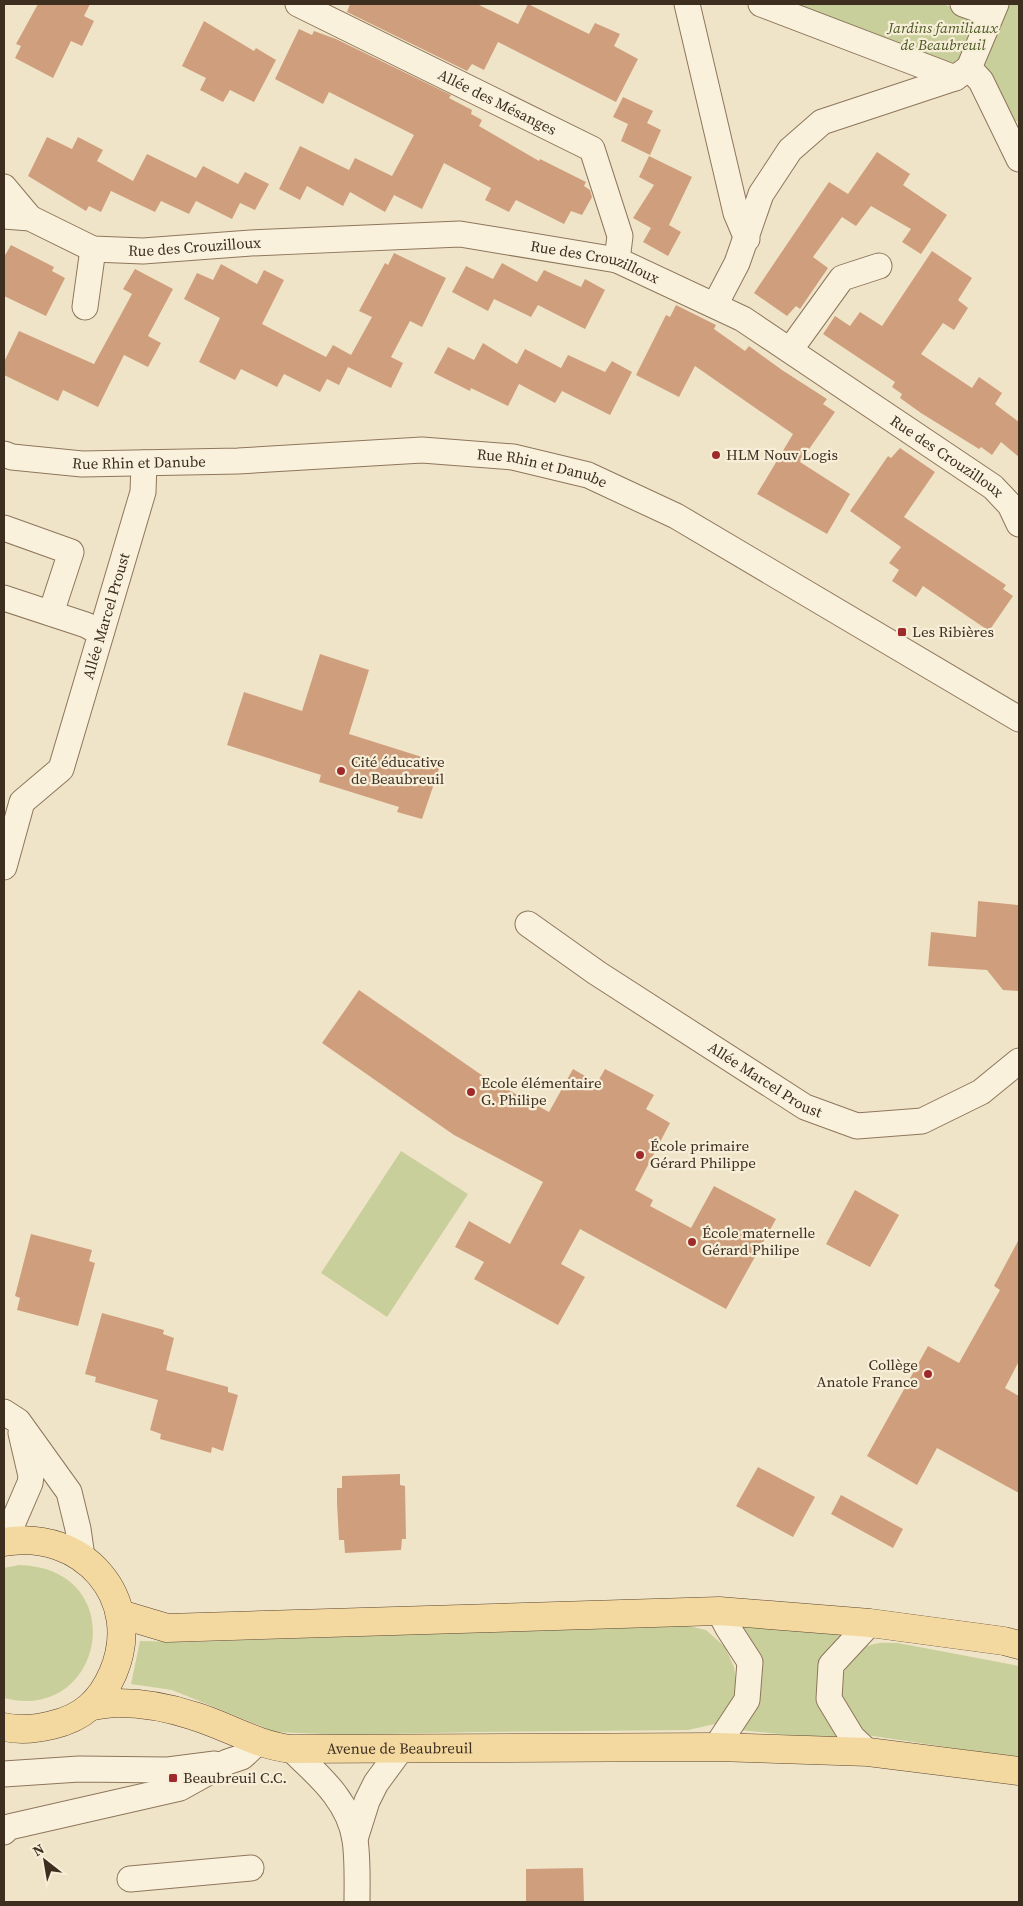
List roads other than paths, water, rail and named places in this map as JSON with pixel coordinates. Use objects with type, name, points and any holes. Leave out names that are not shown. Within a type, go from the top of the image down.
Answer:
[{"type":"main road","name":"Avenue de Beaubreuil","points":[[4,1541],[25,1539],[45,1541],[65,1547],[82,1557],[96,1569],[106,1582],[120,1614],[122,1637],[118,1660],[104,1692],[92,1706],[64,1722],[17,1729]]},
{"type":"main road","points":[[120,1614],[167,1628],[719,1610],[870,1623],[1004,1641],[1019,1645]]},
{"type":"main road","name":"Avenue de Beaubreuil","points":[[92,1706],[117,1703],[148,1705],[193,1715],[275,1748],[716,1747],[868,1752],[1019,1771]]},
{"type":"street","name":"Allée des Mésanges","points":[[298,4],[592,149],[620,236],[617,260]]},
{"type":"street","points":[[687,4],[736,213],[747,239]]},
{"type":"street","points":[[761,4],[982,81],[1019,159]]},
{"type":"street","points":[[715,305],[747,239],[761,194],[790,150],[822,122],[962,73],[994,9],[964,4]]},
{"type":"street","name":"Rue des Crouzilloux","points":[[4,188],[30,218]]},
{"type":"street","name":"Rue des Crouzilloux","points":[[4,216],[30,218],[94,249],[143,250],[251,243],[460,234],[617,260],[743,318],[992,487],[1010,505],[1019,524]]},
{"type":"street","points":[[85,307],[94,249]]},
{"type":"street","points":[[790,350],[842,278],[879,266]]},
{"type":"street","name":"Rue Rhin et Danube","points":[[4,454],[82,464],[238,461],[422,450],[513,457],[588,475],[676,516],[1019,718]]},
{"type":"street","name":"Allée Marcel Proust","points":[[4,867],[22,802],[61,769],[143,492],[144,462]]},
{"type":"street","points":[[4,528],[71,552],[50,613]]},
{"type":"street","points":[[4,598],[86,625],[101,633]]},
{"type":"street","name":"Allée Marcel Proust","points":[[528,924],[597,973],[805,1108],[857,1126],[922,1121],[981,1092],[1019,1061]]},
{"type":"street","points":[[4,1541],[24,1498],[31,1476],[11,1417]]},
{"type":"street","points":[[11,1417],[69,1492],[78,1529],[82,1557]]},
{"type":"street","points":[[716,1747],[747,1700],[750,1662],[719,1610]]},
{"type":"street","points":[[868,1752],[852,1738],[829,1700],[831,1665],[870,1623]]},
{"type":"street","points":[[4,1738],[17,1729]]},
{"type":"street","points":[[4,1832],[9,1827],[180,1788],[227,1762],[242,1757],[258,1742]]},
{"type":"street","points":[[291,1749],[329,1786],[343,1805],[355,1839],[357,1902]]},
{"type":"street","points":[[355,1839],[367,1801],[376,1784],[401,1749]]},
{"type":"street","points":[[4,1774],[79,1768],[168,1770],[227,1762]]},
{"type":"street","points":[[130,1878],[251,1868]]},
{"type":"place","name":"HLM Nouv Logis","points":[[716,455]]},
{"type":"place","name":"Les Ribières","points":[[902,632]]},
{"type":"place","name":"Cité éducative de Beaubreuil","points":[[341,771]]},
{"type":"place","name":"Ecole élémentaire G. Philipe","points":[[471,1092]]},
{"type":"place","name":"École primaire Gérard Philippe","points":[[640,1155]]},
{"type":"place","name":"École maternelle Gérard Philipe","points":[[692,1242]]},
{"type":"place","name":"Collège Anatole France","points":[[928,1374]]},
{"type":"place","name":"Beaubreuil C.C.","points":[[173,1778]]},
{"type":"park label","name":"Jardins familiaux de Beaubreuil","points":[[943,36]]}]
